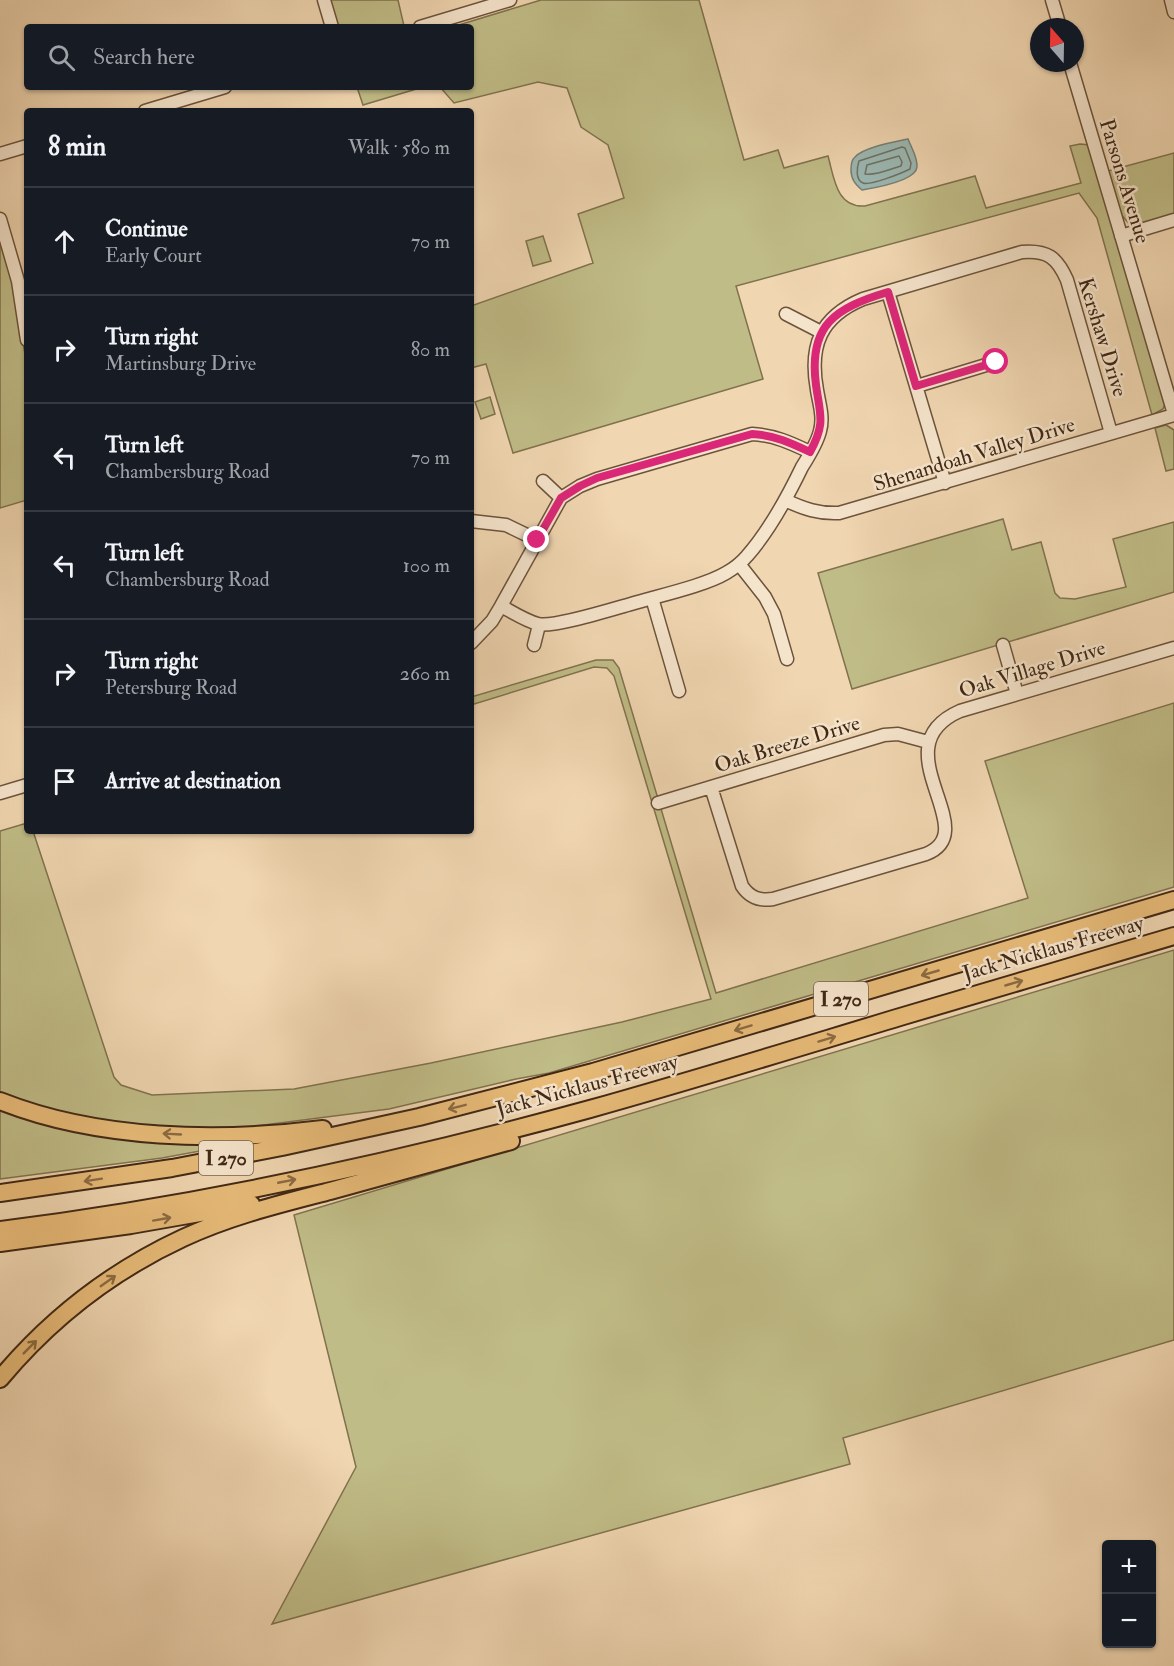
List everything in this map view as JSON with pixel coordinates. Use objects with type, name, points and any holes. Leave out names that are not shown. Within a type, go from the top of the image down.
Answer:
[{"type":"highway","name":"Jack Nicklaus Freeway","points":[[0,1193],[183,1166],[419,1117],[604,1069],[1174,900]]},
{"type":"highway","name":"Jack Nicklaus Freeway","points":[[0,1230],[124,1212],[324,1174],[505,1131],[690,1080],[1174,936]]},
{"type":"highway","points":[[0,1379],[61,1316],[122,1271],[184,1238],[244,1214],[522,1138],[690,1080]]},
{"type":"highway","points":[[0,1101],[48,1117],[81,1124],[204,1136],[306,1131],[419,1117]]},
{"type":"highway","points":[[0,1243],[131,1225],[277,1199],[417,1167]]},
{"type":"street","points":[[324,0],[331,24]]},
{"type":"street","points":[[430,24],[507,0]]},
{"type":"street","points":[[1055,0],[1058,18]]},
{"type":"street","points":[[1171,0],[1174,12]]},
{"type":"street","name":"Parsons Avenue","points":[[1073,72],[1174,414]]},
{"type":"street","points":[[155,108],[215,90]]},
{"type":"street","points":[[0,154],[24,147]]},
{"type":"street","points":[[0,219],[18,281],[24,320]]},
{"type":"street","points":[[1121,236],[1174,220]]},
{"type":"street","name":"Kershaw Drive","points":[[888,292],[1022,252],[1036,251],[1050,256],[1061,266],[1067,280],[1111,433]]},
{"type":"street","points":[[501,606],[539,625],[588,616],[708,581],[725,574],[739,564],[747,557],[785,500],[821,429],[822,416],[814,360],[821,332],[829,321],[851,304],[888,292],[945,483]]},
{"type":"street","points":[[786,314],[821,332]]},
{"type":"street","points":[[916,386],[996,362]]},
{"type":"street","name":"Shenandoah Valley Drive","points":[[785,500],[804,509],[839,513],[1174,414]]},
{"type":"street","points":[[474,640],[492,621],[561,498],[580,486],[597,478],[752,434],[786,440],[810,452]]},
{"type":"street","points":[[543,481],[561,498]]},
{"type":"street","points":[[474,520],[506,525],[537,540]]},
{"type":"street","points":[[739,564],[765,597],[774,614],[787,658]]},
{"type":"street","points":[[652,598],[679,691]]},
{"type":"street","points":[[534,645],[539,625]]},
{"type":"street","points":[[1003,645],[1017,694]]},
{"type":"street","name":"Oak Village Drive","points":[[928,742],[935,728],[952,714],[1174,648]]},
{"type":"street","name":"Oak Breeze Drive","points":[[658,803],[884,735],[898,734],[928,742]]},
{"type":"street","points":[[711,787],[739,881],[744,890],[754,898],[773,899],[926,854],[935,849],[943,839],[945,820],[927,758],[928,742]]},
{"type":"street","points":[[0,793],[24,786]]},
{"type":"shaded area","points":[[329,0],[398,0],[404,24],[336,24]]},
{"type":"shaded area","points":[[541,0],[699,0],[744,160],[778,150],[784,168],[828,156],[838,190],[842,197],[855,205],[865,206],[975,176],[986,208],[1081,183],[1070,146],[1090,145],[1166,401],[1163,409],[1152,415],[1097,218],[1079,193],[736,286],[763,379],[513,453],[486,364],[474,367],[474,305],[593,263],[578,214],[624,198],[608,145],[581,127],[567,88],[538,82],[454,103],[443,90],[474,90],[474,24],[462,24]]},
{"type":"shaded area","points":[[358,90],[413,90],[363,105]]},
{"type":"shaded area","points":[[1174,153],[1174,216],[1131,226],[1119,212],[1108,171]]},
{"type":"shaded area","points":[[543,236],[551,261],[533,266],[526,241]]},
{"type":"shaded area","points":[[0,239],[13,281],[24,349],[24,501],[0,508]]},
{"type":"shaded area","points":[[490,397],[495,414],[481,419],[475,402]]},
{"type":"shaded area","points":[[1166,425],[1174,430],[1174,469],[1166,471],[1155,428]]},
{"type":"shaded area","points":[[1003,519],[1012,550],[1041,542],[1055,593],[1060,598],[1075,599],[1126,587],[1113,539],[1174,522],[1174,592],[852,689],[818,573]]},
{"type":"shaded area","points":[[596,660],[613,660],[619,668],[716,993],[1028,898],[985,761],[1174,703],[1174,887],[549,1073],[389,1109],[249,1127],[195,1130],[87,1120],[0,1098],[0,831],[24,824],[24,834],[34,834],[114,1077],[121,1085],[152,1095],[294,1089],[431,1063],[622,1022],[711,999],[614,676],[607,668],[594,667],[474,704],[474,696]]},
{"type":"shaded area","points":[[1174,950],[1174,1340],[843,1438],[850,1464],[272,1624],[356,1467],[294,1215]]},
{"type":"shaded area","points":[[0,1108],[260,1140],[162,1158],[0,1179]]},
{"type":"water","points":[[908,139],[916,160],[915,172],[902,180],[884,186],[862,190],[857,186],[851,173],[853,160],[859,153]]},
{"type":"route","points":[[537,540],[561,498],[597,478],[752,434],[786,440],[810,452],[821,429],[822,416],[816,388],[814,360],[821,332],[839,312],[863,299],[888,292],[916,386],[996,362]]}]
